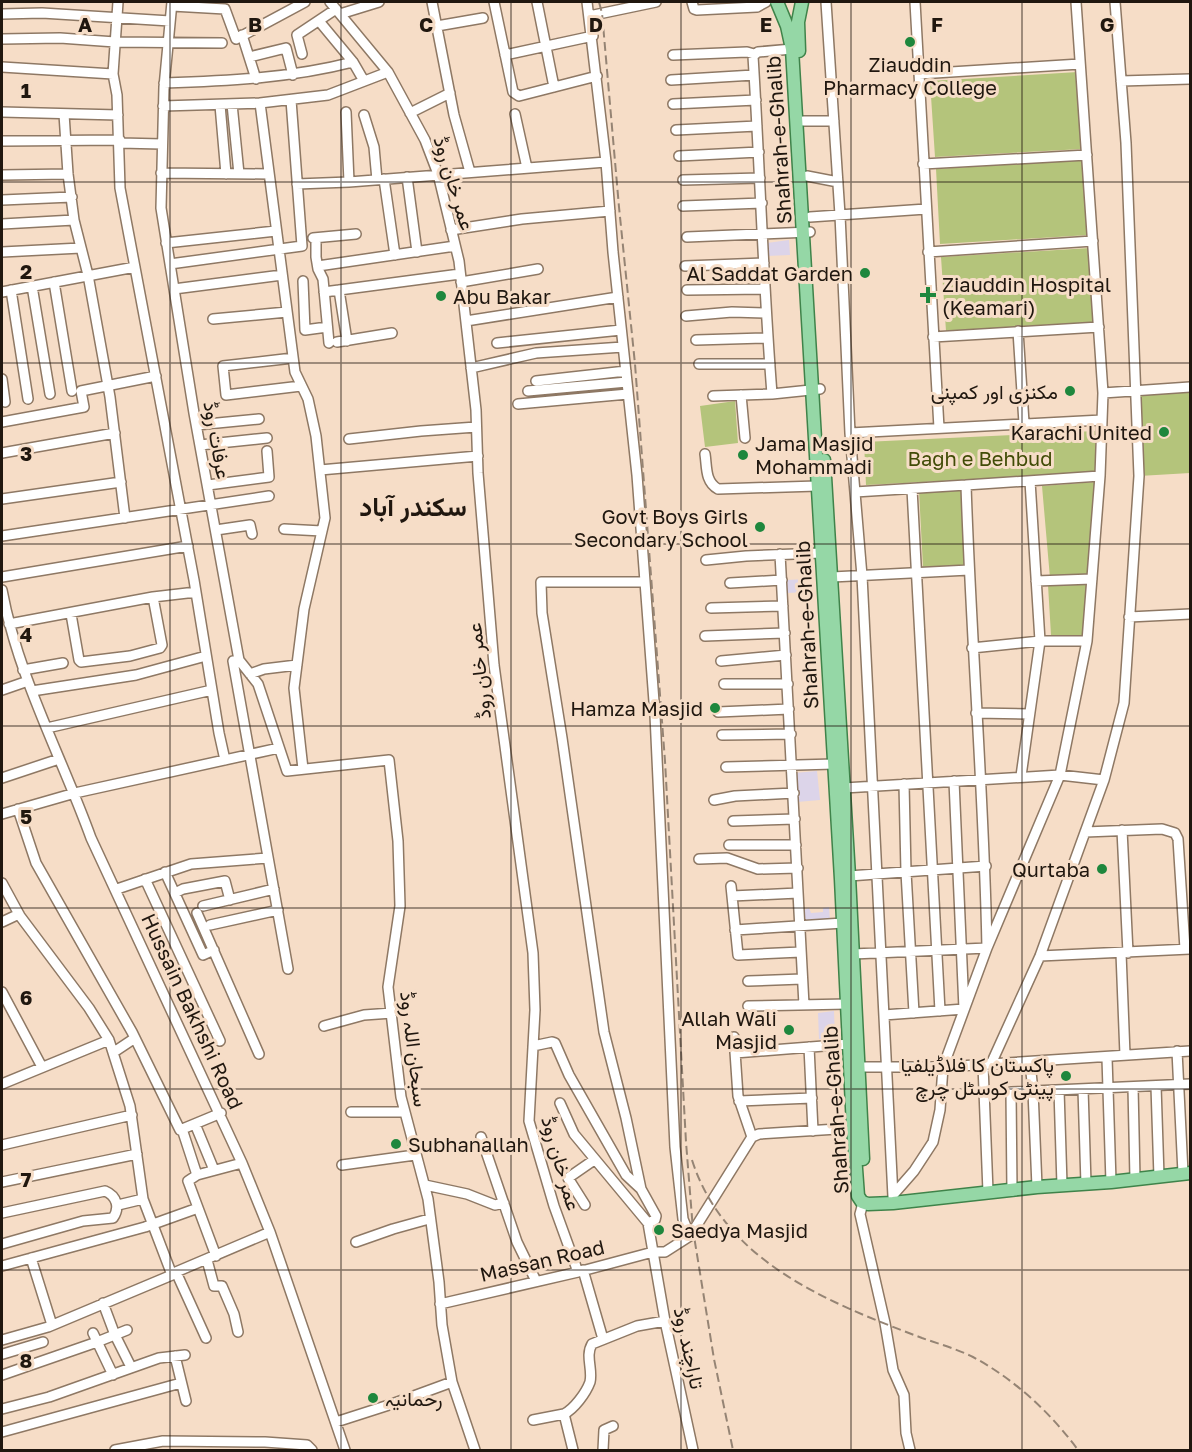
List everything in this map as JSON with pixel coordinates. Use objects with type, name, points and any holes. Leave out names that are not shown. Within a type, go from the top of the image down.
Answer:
[{"type":"main road","points":[[776,2],[786,5],[801,2],[794,47]]},
{"type":"main road","points":[[776,2],[794,47]]},
{"type":"main road","name":"Shahrah-e-Ghalib","points":[[794,47],[803,121],[810,217],[807,232]]},
{"type":"main road","name":"Shahrah-e-Ghalib","points":[[794,47],[844,788],[859,1067],[863,1202]]},
{"type":"main road","name":"Shahrah-e-Ghalib","points":[[816,389],[817,486],[853,1128],[858,1196],[863,1202]]},
{"type":"main road","points":[[863,1202],[1012,1191],[1187,1173]]},
{"type":"street","points":[[118,2],[113,74],[117,95],[120,142],[120,188],[188,546],[225,760]]},
{"type":"street","points":[[172,4],[220,5],[225,9],[236,39],[305,2]]},
{"type":"street","points":[[249,57],[286,48],[287,51],[302,51],[297,34],[335,8],[379,2]]},
{"type":"street","points":[[432,2],[450,93],[470,172]]},
{"type":"street","points":[[494,2],[515,95],[519,96],[597,76]]},
{"type":"street","points":[[537,2],[554,87]]},
{"type":"street","points":[[587,2],[606,162],[645,582],[654,715],[675,1147],[683,1219],[690,1236]]},
{"type":"street","points":[[589,16],[656,2]]},
{"type":"street","points":[[692,2],[694,9],[697,10],[757,7],[766,2]]},
{"type":"street","points":[[826,2],[840,215],[850,433],[862,576],[893,1199]]},
{"type":"street","points":[[915,2],[939,428]]},
{"type":"street","points":[[893,1199],[933,1142],[940,1110],[943,1067],[987,948],[1060,775],[1087,641],[1100,476],[1103,393],[1076,2]]},
{"type":"street","points":[[988,1192],[987,1064],[1040,956],[1104,780],[1124,703],[1139,476],[1126,143],[1115,2]]},
{"type":"street","name":"عرفات روڈ","points":[[172,4],[164,83],[161,208],[196,425],[239,660],[258,684],[287,771],[303,769]]},
{"type":"street","name":"عمر خان روڈ","points":[[335,8],[388,72],[424,140],[438,174],[455,246],[471,368],[494,665],[533,953],[535,1010],[529,1121],[554,1206],[581,1271],[603,1339]]},
{"type":"street","points":[[2,14],[42,13],[170,21]]},
{"type":"street","points":[[436,26],[483,18]]},
{"type":"street","points":[[319,21],[353,62],[364,81]]},
{"type":"street","points":[[243,35],[256,79]]},
{"type":"street","points":[[505,55],[592,36]]},
{"type":"street","points":[[2,39],[222,43]]},
{"type":"street","points":[[673,55],[747,52],[754,54],[794,47]]},
{"type":"street","points":[[287,51],[293,75]]},
{"type":"street","points":[[754,54],[772,394]]},
{"type":"street","points":[[164,83],[293,75],[316,72],[353,62]]},
{"type":"street","points":[[919,74],[1080,64]]},
{"type":"street","points":[[2,67],[113,74]]},
{"type":"street","points":[[163,106],[260,103],[328,95],[388,72]]},
{"type":"street","points":[[671,80],[754,75]]},
{"type":"street","points":[[1120,81],[1191,79]]},
{"type":"street","points":[[410,113],[450,93]]},
{"type":"street","points":[[170,264],[302,246],[291,100]]},
{"type":"street","points":[[673,104],[756,100]]},
{"type":"street","points":[[260,103],[295,372],[308,399],[316,436],[325,518],[304,609],[294,688],[303,769]]},
{"type":"street","points":[[232,104],[239,174]]},
{"type":"street","points":[[220,105],[226,174]]},
{"type":"street","points":[[2,112],[118,115]]},
{"type":"street","points":[[346,112],[349,182]]},
{"type":"street","points":[[64,114],[74,220],[88,275],[108,386],[125,518]]},
{"type":"street","points":[[515,114],[527,168]]},
{"type":"street","points":[[364,115],[374,147],[395,255]]},
{"type":"street","points":[[803,121],[834,121]]},
{"type":"street","points":[[676,130],[757,126]]},
{"type":"street","points":[[2,141],[162,144]]},
{"type":"street","points":[[679,156],[759,152]]},
{"type":"street","points":[[923,164],[1087,155]]},
{"type":"street","points":[[297,184],[606,162]]},
{"type":"street","points":[[161,173],[269,174]]},
{"type":"street","points":[[2,175],[68,174]]},
{"type":"street","points":[[406,177],[417,252]]},
{"type":"street","points":[[807,177],[838,182]]},
{"type":"street","points":[[683,180],[760,178]]},
{"type":"street","points":[[2,200],[72,197]]},
{"type":"street","points":[[683,206],[762,203]]},
{"type":"street","points":[[810,217],[926,209]]},
{"type":"street","points":[[451,230],[522,219],[610,211]]},
{"type":"street","points":[[2,224],[74,220]]},
{"type":"street","points":[[166,243],[276,231]]},
{"type":"street","points":[[687,237],[807,232]]},
{"type":"street","points":[[302,239],[356,234]]},
{"type":"street","points":[[316,238],[318,266],[323,279],[327,327],[333,343],[392,333]]},
{"type":"street","points":[[928,252],[1093,241]]},
{"type":"street","points":[[318,266],[455,246]]},
{"type":"street","points":[[2,252],[81,248]]},
{"type":"street","points":[[685,266],[764,263]]},
{"type":"street","points":[[28,399],[6,291],[135,267]]},
{"type":"street","points":[[324,292],[538,269]]},
{"type":"street","points":[[174,289],[282,275]]},
{"type":"street","points":[[303,281],[305,330],[327,327]]},
{"type":"street","points":[[54,282],[72,391]]},
{"type":"street","points":[[32,286],[50,394]]},
{"type":"street","points":[[687,290],[765,289]]},
{"type":"street","points":[[339,290],[347,341]]},
{"type":"street","points":[[466,321],[618,297]]},
{"type":"street","points":[[213,318],[287,312]]},
{"type":"street","points":[[686,316],[732,312],[766,313]]},
{"type":"street","points":[[933,337],[1099,327]]},
{"type":"street","points":[[497,343],[621,330]]},
{"type":"street","points":[[1018,332],[1024,423]]},
{"type":"street","points":[[696,340],[768,338]]},
{"type":"street","points":[[471,368],[536,353],[623,347]]},
{"type":"street","points":[[293,358],[223,366],[226,395],[301,386]]},
{"type":"street","points":[[699,364],[770,364]]},
{"type":"street","points":[[536,381],[626,371]]},
{"type":"street","points":[[2,422],[84,407],[81,391],[156,376]]},
{"type":"street","points":[[2,379],[5,402]]},
{"type":"street","points":[[528,391],[627,382]]},
{"type":"street","points":[[1103,393],[1191,387]]},
{"type":"street","points":[[713,396],[772,394],[816,389]]},
{"type":"street","points":[[518,404],[628,394]]},
{"type":"street","points":[[741,395],[745,438]]},
{"type":"street","points":[[196,425],[259,419]]},
{"type":"street","points":[[850,433],[1102,420]]},
{"type":"street","points":[[349,440],[476,427]]},
{"type":"street","points":[[2,453],[115,433]]},
{"type":"street","points":[[200,445],[267,438]]},
{"type":"street","points":[[208,485],[269,477],[267,452]]},
{"type":"street","points":[[705,454],[708,477],[713,486],[718,489],[817,486]]},
{"type":"street","points":[[320,470],[478,456]]},
{"type":"street","points":[[855,492],[1100,476]]},
{"type":"street","points":[[1021,776],[1040,641],[1030,481]]},
{"type":"street","points":[[2,499],[121,482]]},
{"type":"street","points":[[966,485],[972,648],[986,866],[987,948]]},
{"type":"street","points":[[912,489],[940,1011]]},
{"type":"street","points":[[2,536],[270,496]]},
{"type":"street","points":[[216,530],[250,525],[252,534]]},
{"type":"street","points":[[284,529],[322,531]]},
{"type":"street","points":[[2,576],[188,546]]},
{"type":"street","points":[[706,560],[821,553]]},
{"type":"street","points":[[780,555],[804,1005]]},
{"type":"street","points":[[831,577],[969,570]]},
{"type":"street","points":[[1036,581],[1092,579]]},
{"type":"street","points":[[730,583],[782,580]]},
{"type":"street","points":[[641,1189],[604,1032],[565,752],[542,613],[541,582],[645,582]]},
{"type":"street","name":"Hussain Bakhshi Road","points":[[2,590],[9,624],[23,670],[75,793],[91,838],[221,1113],[270,1232],[345,1450]]},
{"type":"street","points":[[9,624],[153,597],[196,592]]},
{"type":"street","points":[[71,614],[79,660],[130,656],[160,648],[162,645],[153,597]]},
{"type":"street","points":[[711,608],[783,606]]},
{"type":"street","points":[[1129,617],[1191,614]]},
{"type":"street","points":[[705,636],[785,633]]},
{"type":"street","points":[[972,648],[1040,641],[1087,641]]},
{"type":"street","points":[[722,661],[786,655]]},
{"type":"street","points":[[2,690],[136,675],[206,656]]},
{"type":"street","points":[[239,660],[233,661],[288,969]]},
{"type":"street","points":[[23,670],[63,663]]},
{"type":"street","points":[[250,674],[297,665]]},
{"type":"street","points":[[724,684],[788,684]]},
{"type":"street","points":[[47,728],[212,690]]},
{"type":"street","points":[[718,712],[789,709]]},
{"type":"street","points":[[976,713],[1029,714]]},
{"type":"street","points":[[722,735],[790,734]]},
{"type":"street","points":[[2,814],[75,793],[279,748]]},
{"type":"street","points":[[2,778],[59,759]]},
{"type":"street","name":"سبحان اللہ روڈ","points":[[303,769],[389,760],[398,841],[400,906],[388,987],[404,1112],[425,1185],[452,1382],[475,1450]]},
{"type":"street","points":[[726,767],[834,764]]},
{"type":"street","points":[[844,788],[1021,776],[1060,775],[1104,780]]},
{"type":"street","points":[[954,781],[964,1009]]},
{"type":"street","points":[[904,784],[906,872],[914,1013]]},
{"type":"street","points":[[714,800],[735,796],[794,793]]},
{"type":"street","points":[[18,809],[36,863],[135,1038],[180,1130],[182,1129],[197,1175]]},
{"type":"street","points":[[733,821],[795,819]]},
{"type":"street","points":[[1040,956],[1188,949],[1178,839],[1174,833],[1162,828],[1085,832]]},
{"type":"street","points":[[1122,830],[1125,1055]]},
{"type":"street","points":[[729,845],[796,844]]},
{"type":"street","points":[[117,889],[191,864],[268,858]]},
{"type":"street","points":[[699,859],[727,858],[758,869],[798,868]]},
{"type":"street","points":[[849,876],[986,866]]},
{"type":"street","points":[[165,872],[203,955],[214,950]]},
{"type":"street","points":[[145,879],[220,1041]]},
{"type":"street","points":[[175,893],[183,889],[225,881],[230,900]]},
{"type":"street","points":[[2,885],[19,914],[89,1008],[109,1040],[132,1115],[143,1199],[174,1274],[206,1338]]},
{"type":"street","points":[[259,1054],[214,950],[200,909],[274,889]]},
{"type":"street","points":[[798,893],[731,891],[739,956],[801,952]]},
{"type":"street","points":[[210,925],[278,910]]},
{"type":"street","points":[[2,922],[19,914]]},
{"type":"street","points":[[735,930],[843,923]]},
{"type":"street","points":[[853,954],[987,948]]},
{"type":"street","points":[[747,981],[802,979]]},
{"type":"street","points":[[2,992],[42,1068]]},
{"type":"street","points":[[748,1006],[847,1004]]},
{"type":"street","points":[[884,1015],[964,1009]]},
{"type":"street","points":[[324,1026],[364,1015],[392,1013]]},
{"type":"street","points":[[734,1037],[739,1101],[752,1137]]},
{"type":"street","points":[[114,1052],[135,1038]]},
{"type":"street","points":[[2,1084],[109,1040]]},
{"type":"street","points":[[533,1046],[555,1043],[568,1075],[620,1166],[641,1189]]},
{"type":"street","points":[[735,1053],[849,1044]]},
{"type":"street","points":[[809,1047],[813,1131]]},
{"type":"street","points":[[1177,1051],[1187,1173]]},
{"type":"street","points":[[859,1067],[943,1067],[1191,1051]]},
{"type":"street","points":[[1107,1058],[1111,1182]]},
{"type":"street","points":[[1030,1062],[1037,1187]]},
{"type":"street","points":[[1012,1191],[1011,1092],[1191,1084]]},
{"type":"street","points":[[1156,1086],[1159,1177]]},
{"type":"street","points":[[1132,1087],[1135,1179]]},
{"type":"street","points":[[1083,1089],[1086,1184]]},
{"type":"street","points":[[1059,1090],[1062,1185]]},
{"type":"street","points":[[739,1101],[812,1098]]},
{"type":"street","points":[[560,1103],[574,1134],[648,1223]]},
{"type":"street","points":[[351,1112],[404,1112]]},
{"type":"street","points":[[182,1129],[221,1113]]},
{"type":"street","points":[[2,1145],[132,1115]]},
{"type":"street","points":[[195,1124],[214,1170]]},
{"type":"street","points":[[690,1236],[752,1137],[759,1134],[853,1128]]},
{"type":"street","points":[[482,1137],[517,1242],[536,1281]]},
{"type":"street","points":[[2,1182],[137,1154]]},
{"type":"street","points":[[342,1165],[415,1155]]},
{"type":"street","points":[[585,1205],[568,1178],[594,1160]]},
{"type":"street","points":[[238,1332],[234,1314],[222,1286],[214,1286],[211,1258],[198,1208],[188,1182],[197,1175],[242,1163]]},
{"type":"street","points":[[425,1185],[466,1194],[495,1205],[504,1203]]},
{"type":"street","name":"تاراچند روڈ","points":[[641,1189],[656,1216],[655,1221],[648,1223],[652,1252],[693,1450]]},
{"type":"street","points":[[2,1213],[105,1191],[114,1197],[118,1205],[117,1213],[113,1218],[83,1221],[2,1244]]},
{"type":"street","points":[[118,1205],[143,1199]]},
{"type":"street","points":[[863,1202],[860,1214],[885,1323],[893,1370],[904,1395],[906,1433],[910,1450]]},
{"type":"street","points":[[2,1266],[153,1224],[198,1208]]},
{"type":"street","points":[[356,1242],[429,1219]]},
{"type":"street","points":[[2,1340],[52,1325],[270,1232]]},
{"type":"street","name":"Massan Road","points":[[441,1304],[652,1252],[665,1252],[690,1236]]},
{"type":"street","points":[[31,1258],[52,1325]]},
{"type":"street","points":[[103,1303],[115,1335],[131,1367]]},
{"type":"street","points":[[533,1420],[564,1414],[572,1410],[589,1383],[592,1344],[637,1326],[665,1321]]},
{"type":"street","points":[[39,1329],[49,1358]]},
{"type":"street","points":[[2,1375],[95,1338],[128,1330]]},
{"type":"street","points":[[95,1338],[113,1375]]},
{"type":"street","points":[[3,1354],[43,1342]]},
{"type":"street","points":[[2,1409],[49,1397],[159,1358],[180,1355],[181,1383],[186,1401]]},
{"type":"street","points":[[336,1422],[452,1382]]},
{"type":"street","points":[[2,1432],[181,1383]]},
{"type":"street","points":[[564,1414],[573,1450]]},
{"type":"street","points":[[603,1450],[604,1430],[613,1426]]},
{"type":"street","points":[[115,1450],[163,1441],[289,1447],[309,1445],[312,1450]]},
{"type":"shaded area","points":[[789,240],[790,255],[767,256],[767,243]]},
{"type":"shaded area","points":[[809,579],[810,592],[787,593],[786,580]]},
{"type":"shaded area","points":[[817,771],[820,800],[797,802],[794,773]]},
{"type":"shaded area","points":[[829,907],[830,921],[806,923],[804,910],[809,908],[811,913],[823,912],[823,908]]},
{"type":"shaded area","points":[[834,1011],[835,1038],[819,1039],[818,1013]]},
{"type":"green space","points":[[1078,72],[1083,149],[935,157],[930,81]]},
{"type":"green space","points":[[1085,160],[1089,235],[940,244],[936,169]]},
{"type":"green space","points":[[1090,248],[1095,322],[946,331],[941,257]]},
{"type":"green space","name":"Karachi United","points":[[1190,388],[1190,473],[1139,476],[1135,390]]},
{"type":"green space","points":[[735,401],[738,443],[705,447],[700,406]]},
{"type":"green space","name":"Bagh e Behbud","points":[[1095,431],[1097,473],[866,485],[864,442]]},
{"type":"green space","points":[[1096,482],[1090,577],[1050,578],[1042,486]]},
{"type":"green space","points":[[963,489],[967,565],[923,567],[919,491]]},
{"type":"green space","points":[[1093,583],[1089,637],[1051,635],[1048,585]]},
{"type":"railway","points":[[599,2],[602,13],[635,364],[665,761],[693,1230],[714,1359],[733,1450]]},
{"type":"railway","points":[[692,1160],[708,1196],[729,1226],[755,1252],[785,1274],[817,1293],[887,1325],[967,1354],[1003,1375],[1043,1410],[1078,1450]]},
{"type":"place","name":"Ziauddin Pharmacy College","points":[[910,42]]},
{"type":"place","name":"Al Saddat Garden","points":[[865,273]]},
{"type":"place","name":"Ziauddin Hospital (Keamari)","points":[[928,295]]},
{"type":"place","name":"Abu Bakar","points":[[441,296]]},
{"type":"place","name":"مکنزی اور کمپنی","points":[[1070,391]]},
{"type":"place","name":"Karachi United","points":[[1164,432]]},
{"type":"place","name":"Jama Masjid Mohammadi","points":[[743,455]]},
{"type":"place","name":"Govt Boys Girls Secondary School","points":[[760,527]]},
{"type":"place","name":"Hamza Masjid","points":[[715,708]]},
{"type":"place","name":"Qurtaba","points":[[1102,869]]},
{"type":"place","name":"Allah Wali Masjid","points":[[789,1030]]},
{"type":"place","name":"پاکستان کا فلاڈیلفیا پینٹی کوسٹل چرچ","points":[[1066,1076]]},
{"type":"place","name":"Subhanallah","points":[[396,1144]]},
{"type":"place","name":"Saedya Masjid","points":[[659,1230]]},
{"type":"place","name":"رحمانیہ","points":[[373,1398]]},
{"type":"district","name":"سکندر آباد","points":[[413,506]]}]
